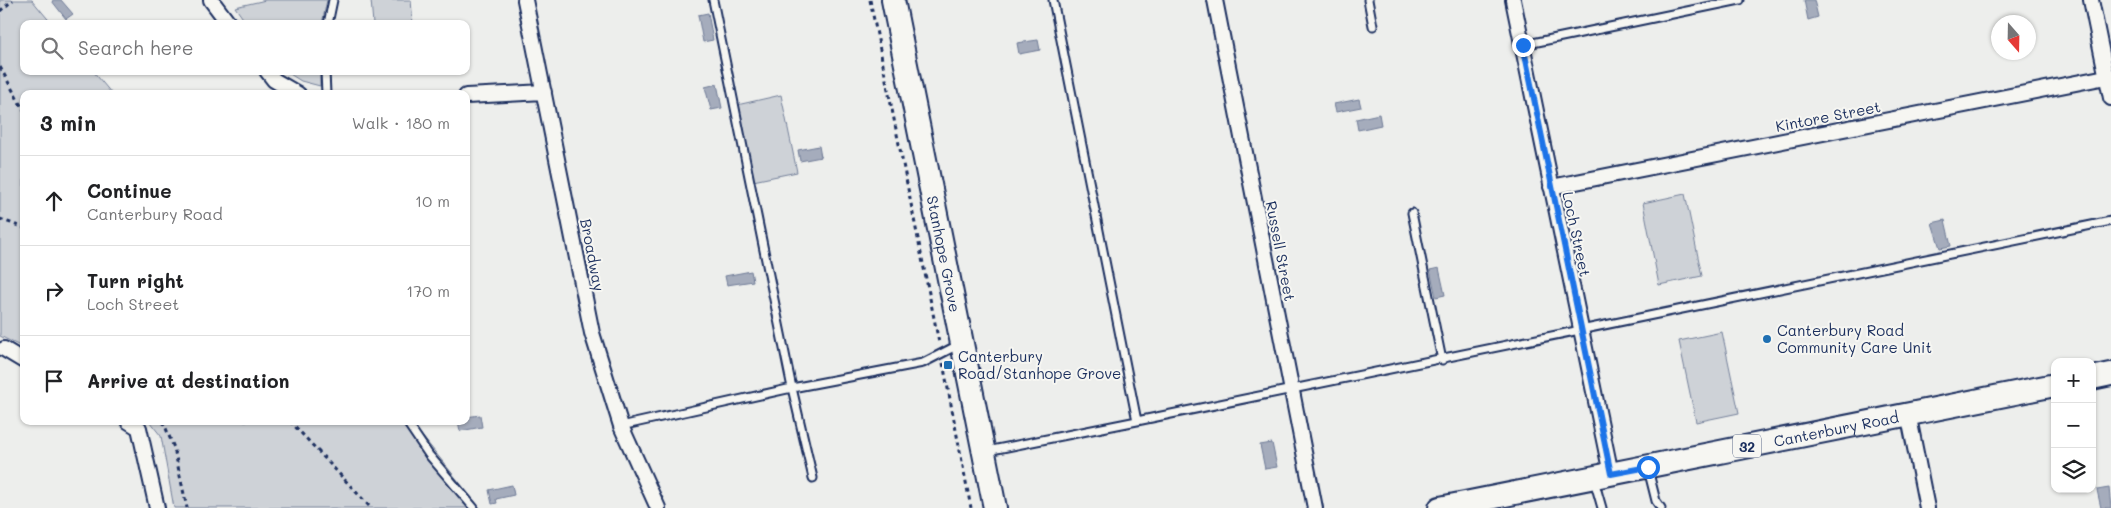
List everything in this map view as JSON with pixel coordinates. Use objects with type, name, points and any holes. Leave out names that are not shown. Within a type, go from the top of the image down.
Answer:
[{"type":"main road","name":"Stanhope Grove","points":[[893,0],[995,508]]},
{"type":"main road","points":[[2096,377],[2111,374]]},
{"type":"main road","name":"Canterbury Road","points":[[1440,508],[2051,386]]},
{"type":"street","points":[[211,0],[226,20]]},
{"type":"street","name":"Broadway","points":[[525,0],[592,333],[621,426],[658,508]]},
{"type":"street","name":"Russell Street","points":[[1215,0],[1315,508]]},
{"type":"street","name":"Loch Street","points":[[1513,0],[1581,332],[1602,476]]},
{"type":"street","points":[[2090,0],[2109,76],[2111,98]]},
{"type":"street","points":[[270,75],[274,80],[291,90]]},
{"type":"street","name":"Kintore Street","points":[[1551,187],[2109,76]]},
{"type":"street","points":[[470,96],[544,92]]},
{"type":"street","points":[[4,349],[20,359]]},
{"type":"street","points":[[1908,413],[1927,508]]},
{"type":"street","points":[[134,425],[139,428],[157,508]]},
{"type":"lane","points":[[329,20],[333,0]]},
{"type":"lane","points":[[714,0],[792,388],[813,478]]},
{"type":"lane","points":[[1054,0],[1137,421]]},
{"type":"lane","points":[[1368,0],[1373,26]]},
{"type":"lane","points":[[1523,45],[1740,0]]},
{"type":"lane","points":[[326,75],[326,90]]},
{"type":"lane","points":[[1412,213],[1442,360]]},
{"type":"lane","points":[[984,451],[1292,391],[2111,221]]},
{"type":"lane","points":[[621,426],[792,388],[922,363],[963,342]]},
{"type":"lane","points":[[409,425],[429,456],[474,508]]},
{"type":"lane","points":[[1648,467],[1656,501],[1661,508]]},
{"type":"lane","points":[[1602,476],[1602,508]]},
{"type":"path","points":[[0,11],[13,0]]},
{"type":"path","points":[[870,0],[971,508]]},
{"type":"path","points":[[0,67],[20,104]]},
{"type":"path","points":[[0,219],[20,226]]},
{"type":"path","points":[[165,425],[174,448],[187,508]]},
{"type":"path","points":[[294,425],[371,508]]},
{"type":"shaded area","points":[[0,0],[32,0],[49,20],[20,20],[20,75],[96,75],[109,90],[20,90],[20,346],[0,336]]},
{"type":"shaded area","points":[[266,0],[327,0],[323,20],[244,20],[235,7]]},
{"type":"shaded area","points":[[371,0],[411,0],[413,20],[373,20]]},
{"type":"shaded area","points":[[291,75],[320,75],[320,86],[301,81]]},
{"type":"shaded area","points":[[781,95],[797,172],[753,181],[737,105]]},
{"type":"shaded area","points":[[1685,194],[1702,276],[1659,285],[1643,203]]},
{"type":"shaded area","points":[[1722,332],[1739,413],[1696,422],[1679,341]]},
{"type":"shaded area","points":[[152,425],[413,425],[480,508],[174,508],[161,436]]},
{"type":"water","points":[[61,0],[73,14],[66,19],[52,1]]},
{"type":"water","points":[[1804,0],[1814,0],[1818,17],[1808,20]]},
{"type":"water","points":[[708,13],[713,40],[703,42],[698,15]]},
{"type":"water","points":[[1038,40],[1040,50],[1019,54],[1017,43]]},
{"type":"water","points":[[717,84],[722,108],[711,110],[705,87]]},
{"type":"water","points":[[1359,99],[1361,107],[1336,112],[1334,104]]},
{"type":"water","points":[[1379,114],[1381,125],[1358,130],[1356,119]]},
{"type":"water","points":[[819,146],[821,157],[800,161],[798,150]]},
{"type":"water","points":[[1945,220],[1951,246],[1940,248],[1932,223]]},
{"type":"water","points":[[1439,268],[1445,295],[1436,297],[1430,270]]},
{"type":"water","points":[[751,271],[753,281],[727,285],[725,276]]},
{"type":"water","points":[[480,415],[482,427],[460,431],[459,425],[470,425],[470,416]]},
{"type":"water","points":[[1272,443],[1277,467],[1265,469],[1260,445]]},
{"type":"water","points":[[512,485],[514,495],[496,499],[497,503],[492,504],[489,490]]},
{"type":"water","points":[[2109,488],[2111,508],[2101,508],[2097,490]]},
{"type":"place","name":"Canterbury Road Community Care Unit","points":[[1767,339]]},
{"type":"place","name":"Canterbury Road/Stanhope Grove","points":[[948,365]]},
{"type":"route","points":[[1523,45],[1611,474],[1648,467]]}]
